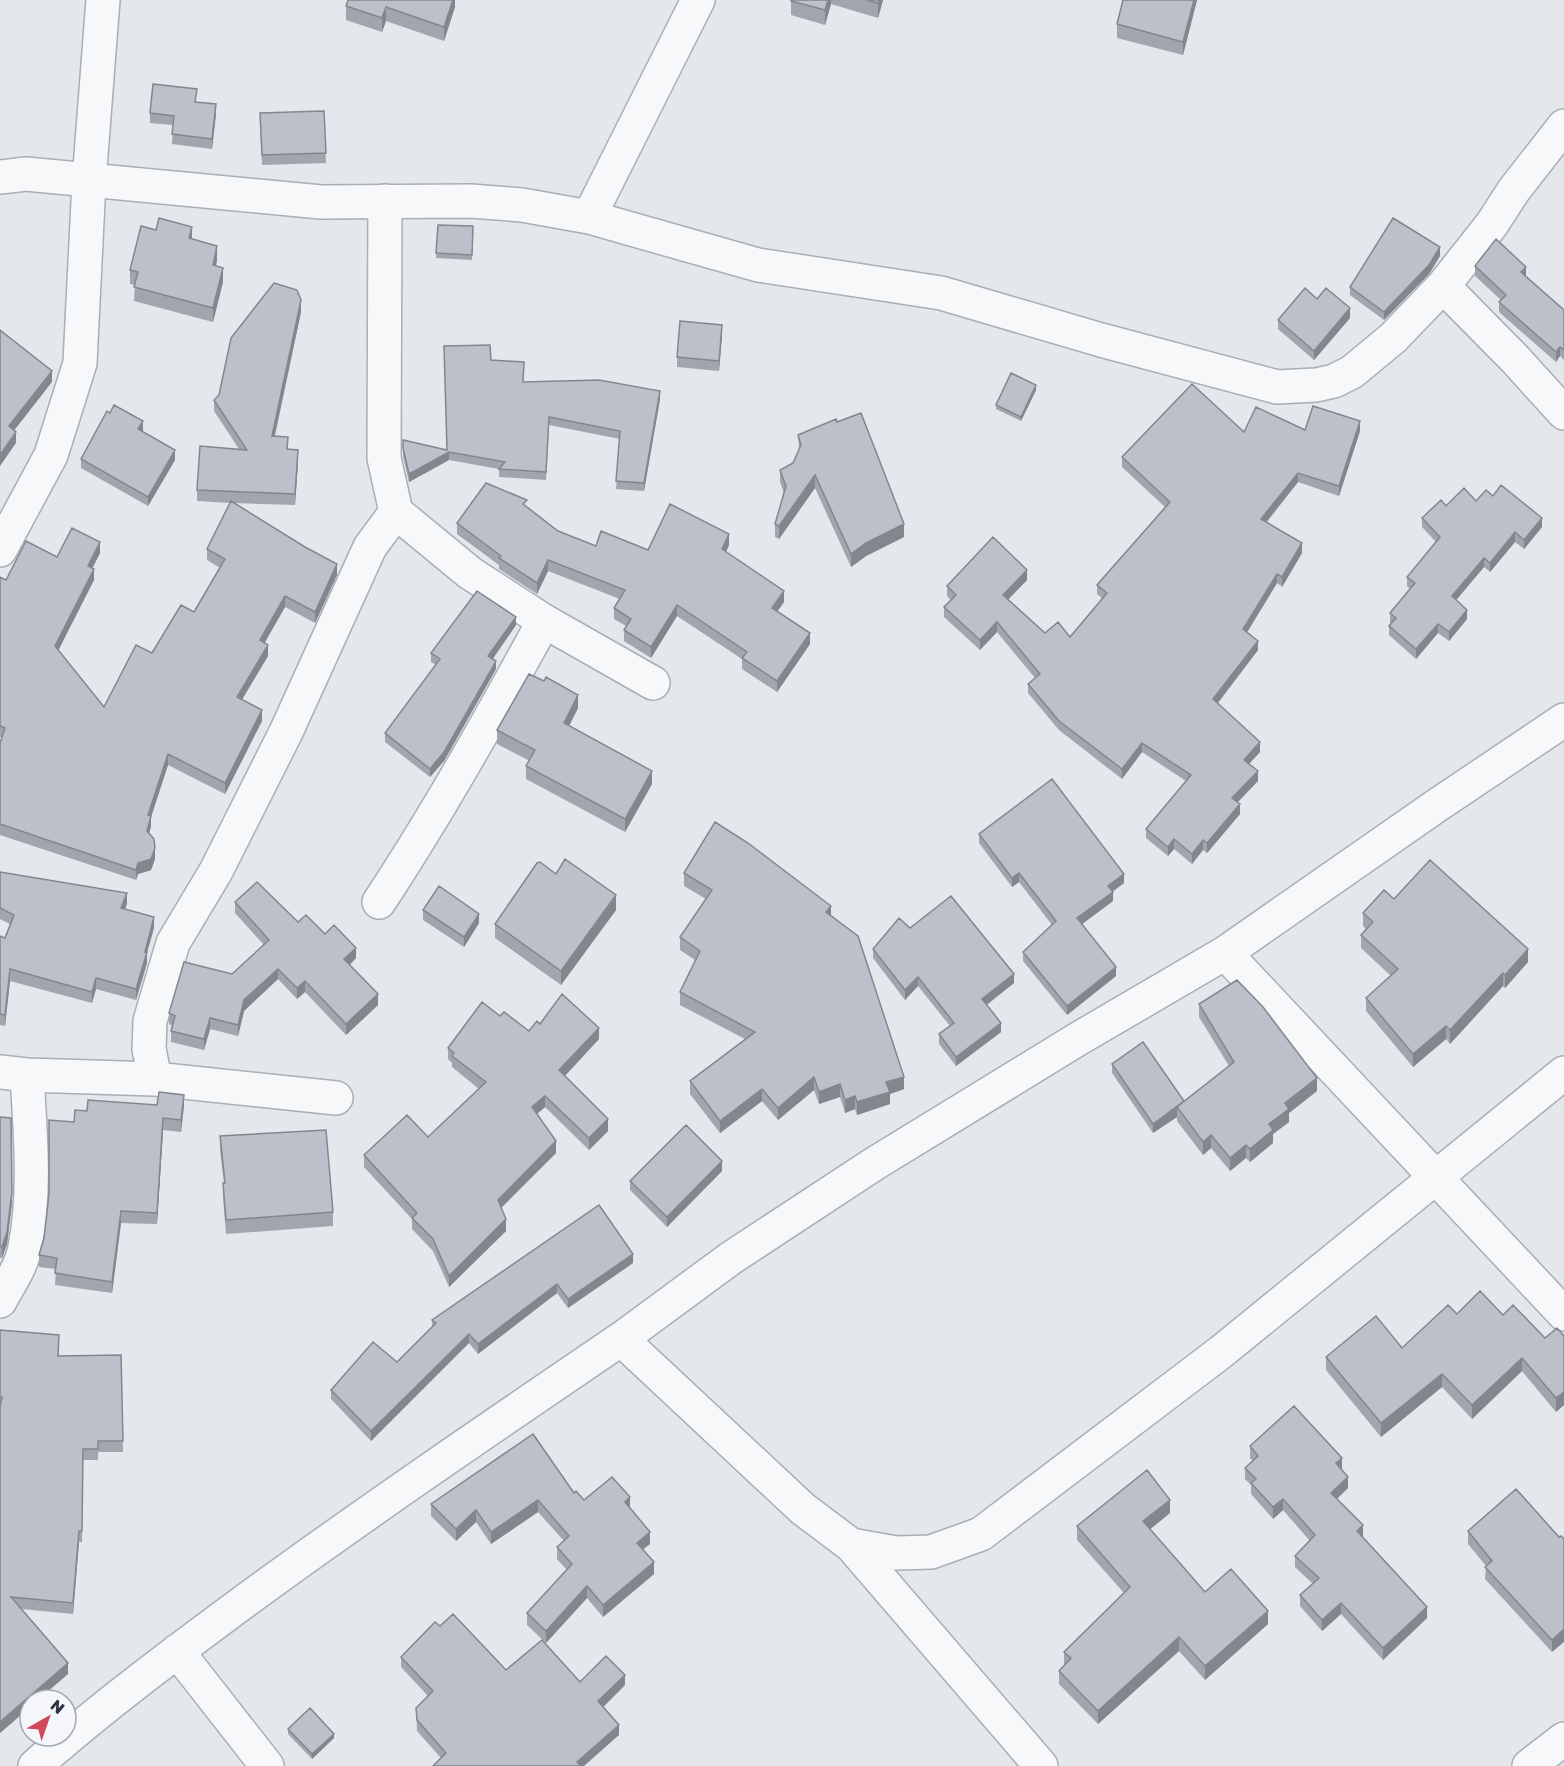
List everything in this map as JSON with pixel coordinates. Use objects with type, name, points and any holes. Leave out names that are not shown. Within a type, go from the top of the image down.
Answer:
[{"type":"street","points":[[0,550],[51,455],[80,363],[89,181],[103,0]]},
{"type":"street","points":[[589,217],[698,0]]},
{"type":"street","points":[[0,177],[26,174],[321,202],[471,201],[522,205],[589,217],[758,265],[940,293],[1101,340],[1277,387],[1316,385],[1334,381],[1352,372],[1393,338],[1443,286],[1564,126]]},
{"type":"street","points":[[385,201],[384,458],[396,512],[470,573],[544,621],[653,683]]},
{"type":"street","points":[[1443,286],[1564,413]]},
{"type":"street","points":[[155,1079],[149,1049],[150,1021],[173,944],[216,871],[286,732],[370,547],[396,512]]},
{"type":"street","points":[[379,902],[472,751],[544,621]]},
{"type":"street","points":[[35,1766],[87,1721],[177,1651],[363,1515],[621,1339],[731,1258],[874,1164],[1078,1039],[1225,953],[1564,720]]},
{"type":"street","points":[[1225,953],[1564,1314]]},
{"type":"street","points":[[0,1301],[16,1272],[25,1248],[30,1203],[32,1148],[14,1073],[155,1079],[336,1098]]},
{"type":"street","points":[[851,1545],[896,1553],[931,1552],[981,1534],[1221,1352],[1564,1073]]},
{"type":"street","points":[[621,1339],[803,1509],[851,1545],[1041,1766]]},
{"type":"street","points":[[177,1651],[267,1766]]},
{"type":"street","points":[[1529,1766],[1564,1739]]},
{"type":"building","points":[[348,0],[453,0],[444,27],[386,7],[382,18],[346,6]]},
{"type":"building","points":[[791,0],[828,0],[825,10]]},
{"type":"building","points":[[1123,0],[1194,0],[1183,42],[1117,24]]},
{"type":"building","points":[[153,84],[197,89],[195,102],[216,104],[212,139],[172,134],[174,116],[150,113]]},
{"type":"building","points":[[324,111],[326,153],[262,155],[260,113]]},
{"type":"building","points":[[159,218],[192,227],[189,238],[217,246],[213,265],[223,268],[213,308],[134,287],[138,272],[130,270],[141,226],[156,230]]},
{"type":"building","points":[[1393,218],[1440,247],[1429,265],[1384,312],[1350,287]]},
{"type":"building","points":[[438,225],[473,226],[472,255],[436,253]]},
{"type":"building","points":[[1496,239],[1526,267],[1521,272],[1564,310],[1564,350],[1560,347],[1556,352],[1499,302],[1506,295],[1475,266]]},
{"type":"building","points":[[274,283],[297,290],[301,300],[272,436],[288,437],[287,449],[298,450],[295,494],[197,490],[200,446],[247,450],[214,400],[219,395],[231,338]]},
{"type":"building","points":[[1305,288],[1317,299],[1326,288],[1350,308],[1314,351],[1278,320]]},
{"type":"building","points":[[680,321],[722,325],[719,361],[677,357]]},
{"type":"building","points":[[0,330],[52,371],[9,426],[16,432],[0,455]]},
{"type":"building","points":[[490,345],[491,360],[524,362],[523,382],[599,380],[660,391],[644,483],[616,481],[620,431],[549,417],[546,472],[499,469],[505,462],[449,452],[409,474],[403,440],[447,450],[444,346]]},
{"type":"building","points":[[1011,373],[1036,385],[1021,417],[996,405]]},
{"type":"building","points":[[1192,384],[1244,432],[1256,407],[1305,430],[1313,406],[1360,421],[1339,486],[1298,473],[1261,519],[1302,543],[1282,577],[1277,574],[1243,629],[1258,641],[1213,699],[1260,742],[1244,760],[1258,771],[1232,798],[1240,804],[1207,843],[1203,840],[1192,854],[1174,839],[1168,847],[1146,829],[1191,775],[1142,743],[1122,769],[1059,721],[1028,684],[1040,674],[997,622],[980,640],[944,607],[956,595],[947,586],[993,537],[1027,570],[1003,595],[1045,633],[1058,622],[1070,637],[1107,593],[1097,585],[1170,502],[1122,457]]},
{"type":"building","points":[[114,405],[143,421],[138,429],[175,450],[148,497],[81,459],[107,411],[110,413]]},
{"type":"building","points":[[861,413],[904,524],[866,543],[851,554],[815,475],[779,526],[775,524],[786,486],[780,470],[793,463],[801,445],[798,435],[836,419],[837,422]]},
{"type":"building","points":[[486,483],[527,500],[523,504],[558,531],[596,546],[601,531],[648,550],[670,504],[729,534],[722,549],[784,591],[772,608],[810,633],[777,681],[742,658],[747,652],[677,605],[651,647],[624,630],[631,619],[614,608],[625,590],[548,560],[537,583],[499,558],[501,556],[457,523]]},
{"type":"building","points":[[1501,485],[1542,518],[1524,540],[1515,532],[1490,563],[1484,558],[1452,596],[1467,610],[1449,632],[1438,624],[1416,649],[1389,626],[1396,618],[1390,613],[1415,583],[1407,577],[1440,537],[1422,518],[1441,500],[1446,506],[1464,488],[1476,501],[1486,490],[1493,496]]},
{"type":"building","points":[[231,501],[337,564],[315,612],[285,596],[260,640],[268,645],[237,697],[262,710],[225,783],[168,754],[148,815],[151,816],[147,831],[154,839],[155,848],[151,859],[138,863],[136,870],[0,824],[0,743],[5,728],[0,726],[0,577],[6,580],[26,541],[57,557],[72,528],[100,542],[88,566],[94,569],[55,646],[104,707],[136,645],[152,653],[181,605],[194,612],[225,559],[207,549]]},
{"type":"building","points":[[477,591],[516,617],[488,656],[496,661],[444,752],[430,769],[385,733],[440,659],[431,653]]},
{"type":"building","points":[[529,674],[544,681],[546,677],[578,695],[564,723],[652,771],[625,819],[526,766],[535,750],[497,730]]},
{"type":"building","points":[[1052,779],[1124,874],[1108,886],[1113,892],[1077,918],[1116,967],[1067,1006],[1023,952],[1056,921],[1019,873],[1012,878],[979,834]]},
{"type":"building","points":[[715,822],[748,843],[831,906],[826,912],[858,936],[904,1077],[886,1082],[890,1092],[857,1102],[855,1096],[845,1100],[840,1084],[819,1092],[814,1077],[778,1108],[762,1089],[720,1121],[690,1081],[755,1032],[680,992],[700,951],[680,937],[712,890],[684,873]]},
{"type":"building","points":[[565,859],[616,895],[561,971],[495,924],[537,863],[540,862],[556,874]]},
{"type":"building","points":[[1430,860],[1528,949],[1450,1030],[1446,1026],[1413,1054],[1366,998],[1398,969],[1361,935],[1373,922],[1363,913],[1384,890],[1394,899]]},
{"type":"building","points":[[0,872],[127,893],[121,908],[154,917],[136,989],[96,978],[92,992],[10,969],[5,1015],[0,1014],[0,936],[5,938],[14,915],[0,908]]},
{"type":"building","points":[[257,882],[298,922],[306,915],[325,934],[334,925],[356,948],[344,959],[378,994],[346,1024],[305,981],[297,988],[278,969],[244,1000],[238,1025],[210,1018],[204,1039],[171,1031],[175,1016],[169,1013],[184,962],[232,974],[269,940],[235,902]]},
{"type":"building","points":[[439,886],[479,914],[464,937],[423,910]]},
{"type":"building","points":[[951,896],[1014,974],[982,999],[1001,1023],[956,1057],[939,1034],[954,1023],[918,977],[905,990],[873,949],[899,918],[910,928]]},
{"type":"building","points":[[1237,980],[1263,1007],[1317,1078],[1285,1103],[1289,1109],[1269,1124],[1273,1130],[1250,1149],[1246,1145],[1230,1158],[1211,1135],[1203,1142],[1177,1107],[1234,1062],[1199,1004]]},
{"type":"building","points":[[562,994],[599,1028],[559,1070],[608,1119],[589,1138],[545,1096],[532,1107],[556,1141],[498,1200],[506,1219],[449,1276],[433,1239],[412,1218],[417,1213],[364,1155],[407,1115],[428,1137],[486,1082],[452,1056],[454,1053],[448,1048],[482,1002],[500,1016],[504,1012],[529,1031],[537,1021],[540,1024]]},
{"type":"building","points":[[1143,1042],[1184,1101],[1153,1124],[1112,1064]]},
{"type":"building","points":[[159,1092],[184,1095],[181,1120],[163,1118],[157,1213],[121,1211],[112,1282],[55,1273],[57,1258],[39,1255],[44,1238],[49,1194],[49,1120],[74,1122],[75,1110],[87,1111],[88,1100],[157,1105]]},
{"type":"building","points":[[0,1117],[11,1118],[12,1192],[7,1232],[2,1247],[0,1246]]},
{"type":"building","points":[[686,1125],[722,1161],[667,1217],[630,1181]]},
{"type":"building","points":[[326,1130],[333,1212],[226,1220],[220,1136]]},
{"type":"building","points":[[599,1205],[633,1254],[568,1299],[557,1284],[478,1344],[469,1334],[371,1431],[331,1390],[373,1342],[397,1362],[436,1323],[432,1320]]},
{"type":"building","points":[[1480,1291],[1503,1315],[1513,1305],[1545,1338],[1557,1328],[1564,1336],[1564,1392],[1556,1398],[1522,1358],[1472,1405],[1442,1374],[1381,1423],[1326,1357],[1376,1316],[1402,1348],[1448,1305],[1457,1314]]},
{"type":"building","points":[[0,1330],[59,1335],[58,1356],[121,1355],[123,1441],[98,1441],[98,1449],[83,1449],[82,1531],[79,1531],[73,1603],[11,1597],[68,1663],[39,1688],[18,1688],[18,1706],[0,1722],[0,1407],[2,1397],[0,1397]]},
{"type":"building","points":[[1294,1406],[1342,1458],[1336,1463],[1348,1477],[1331,1493],[1363,1525],[1357,1531],[1427,1607],[1383,1648],[1341,1603],[1322,1620],[1300,1595],[1319,1578],[1295,1556],[1315,1535],[1283,1499],[1273,1507],[1251,1483],[1256,1479],[1245,1468],[1258,1456],[1250,1446]]},
{"type":"building","points":[[533,1434],[574,1493],[576,1491],[584,1500],[612,1477],[630,1497],[625,1502],[650,1532],[637,1543],[654,1562],[603,1605],[587,1586],[546,1631],[527,1613],[572,1564],[557,1547],[569,1536],[538,1500],[491,1532],[476,1510],[456,1529],[431,1504]]},
{"type":"building","points":[[1147,1470],[1170,1500],[1143,1521],[1205,1592],[1231,1569],[1268,1611],[1205,1666],[1179,1637],[1098,1711],[1059,1671],[1071,1658],[1064,1652],[1130,1587],[1077,1526]]},
{"type":"building","points":[[1516,1489],[1559,1537],[1564,1539],[1564,1629],[1552,1640],[1485,1567],[1492,1561],[1468,1531]]},
{"type":"building","points":[[453,1614],[506,1670],[542,1640],[580,1682],[606,1656],[625,1675],[598,1701],[619,1725],[577,1762],[581,1766],[433,1766],[446,1753],[417,1720],[416,1708],[433,1691],[401,1657],[435,1622],[440,1626]]},
{"type":"building","points":[[310,1708],[334,1734],[312,1754],[288,1729]]}]
